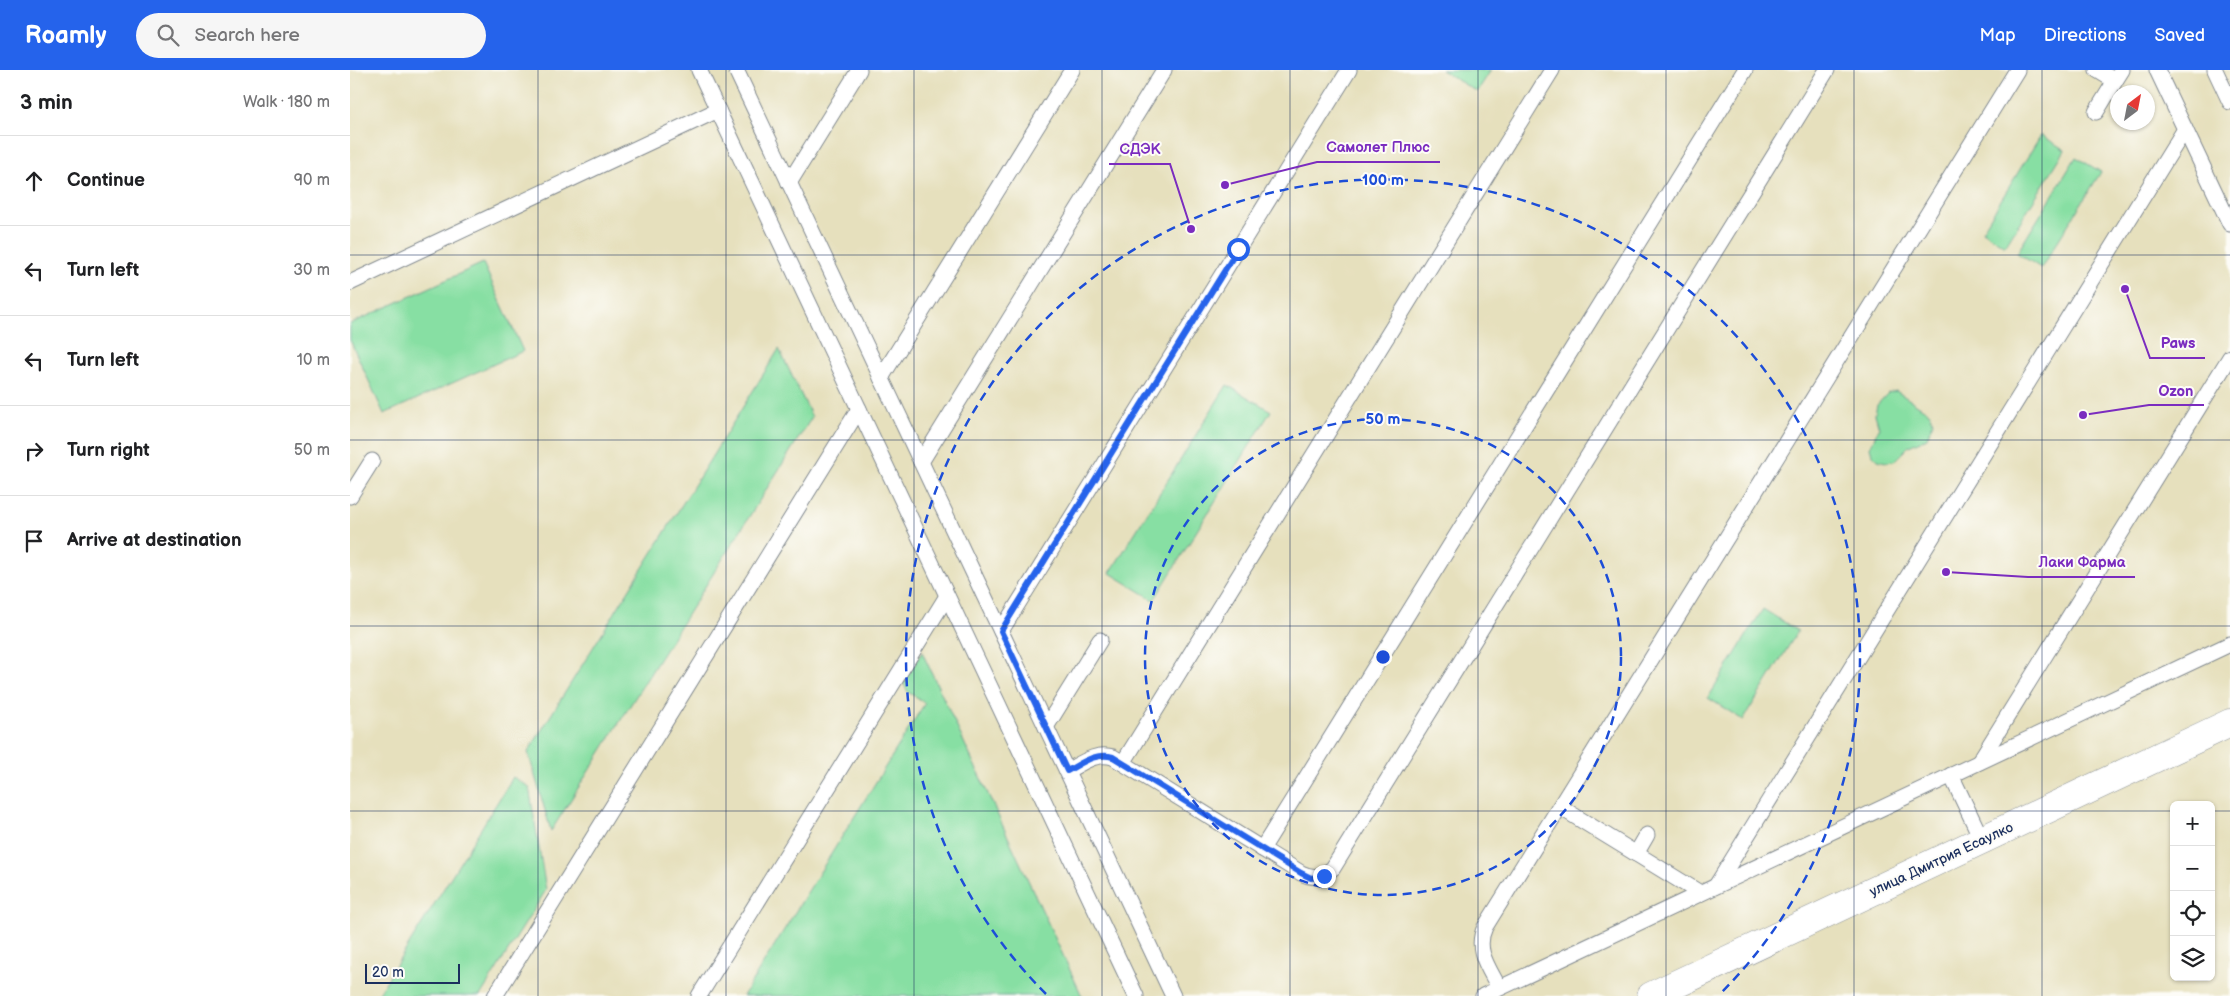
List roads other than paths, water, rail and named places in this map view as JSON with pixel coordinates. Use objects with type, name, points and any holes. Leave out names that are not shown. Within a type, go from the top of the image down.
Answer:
[{"type":"street","name":"улица Дмитрия Есаулко","points":[[1651,996],[2230,723]]},
{"type":"lane","points":[[699,70],[1136,996]]},
{"type":"lane","points":[[736,70],[1173,996]]},
{"type":"lane","points":[[789,183],[859,70]]},
{"type":"lane","points":[[881,378],[1072,70]]},
{"type":"lane","points":[[921,462],[1164,70]]},
{"type":"lane","points":[[1001,631],[1349,70]]},
{"type":"lane","points":[[1123,763],[1552,70]]},
{"type":"lane","points":[[1262,849],[1745,70]]},
{"type":"lane","points":[[1067,771],[1104,754],[1123,763],[1311,878],[1324,876],[1333,868],[1827,70]]},
{"type":"lane","points":[[1499,988],[1480,946],[1481,936],[2017,70]]},
{"type":"lane","points":[[2096,112],[2118,76],[2097,70]]},
{"type":"lane","points":[[2157,70],[2230,224]]},
{"type":"lane","points":[[2215,70],[2230,102]]},
{"type":"lane","points":[[350,283],[718,110]]},
{"type":"lane","points":[[1716,886],[2185,129]]},
{"type":"lane","points":[[1979,762],[2230,357]]},
{"type":"lane","points":[[495,996],[859,408]]},
{"type":"lane","points":[[350,496],[372,461]]},
{"type":"lane","points":[[699,996],[947,596]]},
{"type":"lane","points":[[1046,727],[1100,640]]},
{"type":"lane","points":[[1483,996],[2230,644]]},
{"type":"lane","points":[[1951,775],[1982,840]]},
{"type":"lane","points":[[1560,807],[1700,894]]},
{"type":"lane","points":[[1636,854],[1647,835]]},
{"type":"place","name":"Самолет Плюс","points":[[1225,185]]},
{"type":"place","name":"СДЭК","points":[[1191,229]]},
{"type":"place","name":"Paws","points":[[2125,289]]},
{"type":"place","name":"Ozon","points":[[2083,415]]},
{"type":"place","name":"Лаки Фарма","points":[[1946,572]]}]
